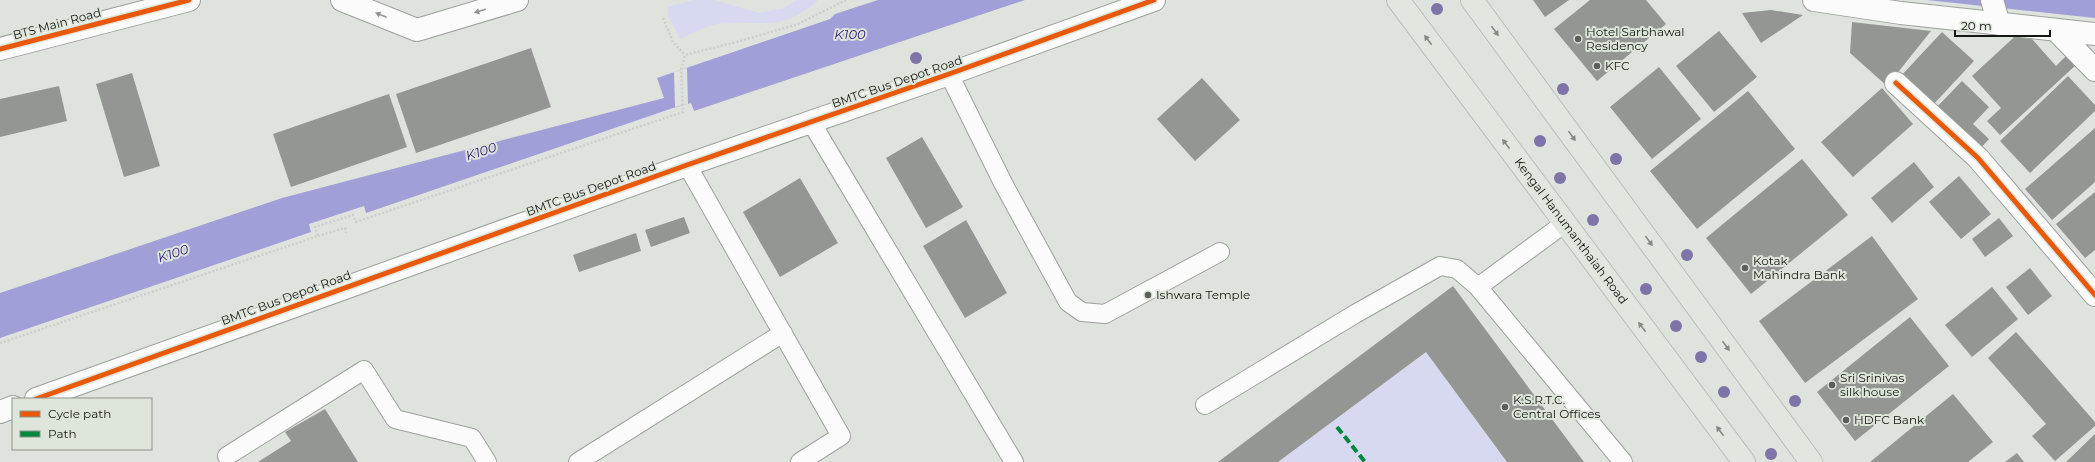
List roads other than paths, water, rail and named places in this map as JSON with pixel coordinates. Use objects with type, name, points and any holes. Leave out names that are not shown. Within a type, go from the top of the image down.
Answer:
[{"type":"main road","name":"Kengal Hanumanthaiah Road","points":[[1398,0],[1744,462]]},
{"type":"main road","points":[[1472,0],[1811,462]]},
{"type":"street","points":[[342,0],[417,30],[517,0]]},
{"type":"street","name":"BMTC Bus Depot Road","points":[[39,398],[687,165],[949,74],[1154,0]]},
{"type":"street","points":[[1814,0],[1901,13],[1995,11],[2056,30],[2095,34]]},
{"type":"street","name":"BTS Main Road","points":[[0,50],[180,1]]},
{"type":"street","points":[[2056,30],[2095,70]]},
{"type":"street","points":[[1896,83],[1978,158],[2095,295]]},
{"type":"street","points":[[0,412],[12,407]]},
{"type":"lane","points":[[949,74],[1004,185],[1068,302],[1082,312],[1106,314],[1220,252]]},
{"type":"lane","points":[[811,122],[1014,462]]},
{"type":"lane","points":[[687,165],[841,436],[800,462]]},
{"type":"lane","points":[[1478,287],[1565,223]]},
{"type":"lane","points":[[1205,405],[1355,314],[1440,266],[1458,269],[1478,287],[1623,462]]},
{"type":"lane","points":[[578,462],[783,334]]},
{"type":"lane","points":[[227,456],[364,370],[395,419],[472,438],[487,462]]},
{"type":"water","name":"K100","points":[[878,0],[1025,0],[694,111],[691,103],[673,108],[366,213],[364,206],[309,224],[311,232],[0,338],[0,293],[282,198],[664,98],[657,78],[830,19],[835,14]]},
{"type":"water","points":[[1927,0],[2095,0],[2095,18]]},
{"type":"place","name":"Hotel Sarbhawal Residency","points":[[1578,39]]},
{"type":"place","name":"KFC","points":[[1597,66]]},
{"type":"place","name":"Kotak Mahindra Bank","points":[[1745,268]]},
{"type":"place","name":"Ishwara Temple","points":[[1148,295]]},
{"type":"place","name":"Sri Srinivas silk house","points":[[1832,385]]},
{"type":"place","name":"K.S.R.T.C. Central Offices","points":[[1505,407]]},
{"type":"place","name":"HDFC Bank","points":[[1846,420]]}]
